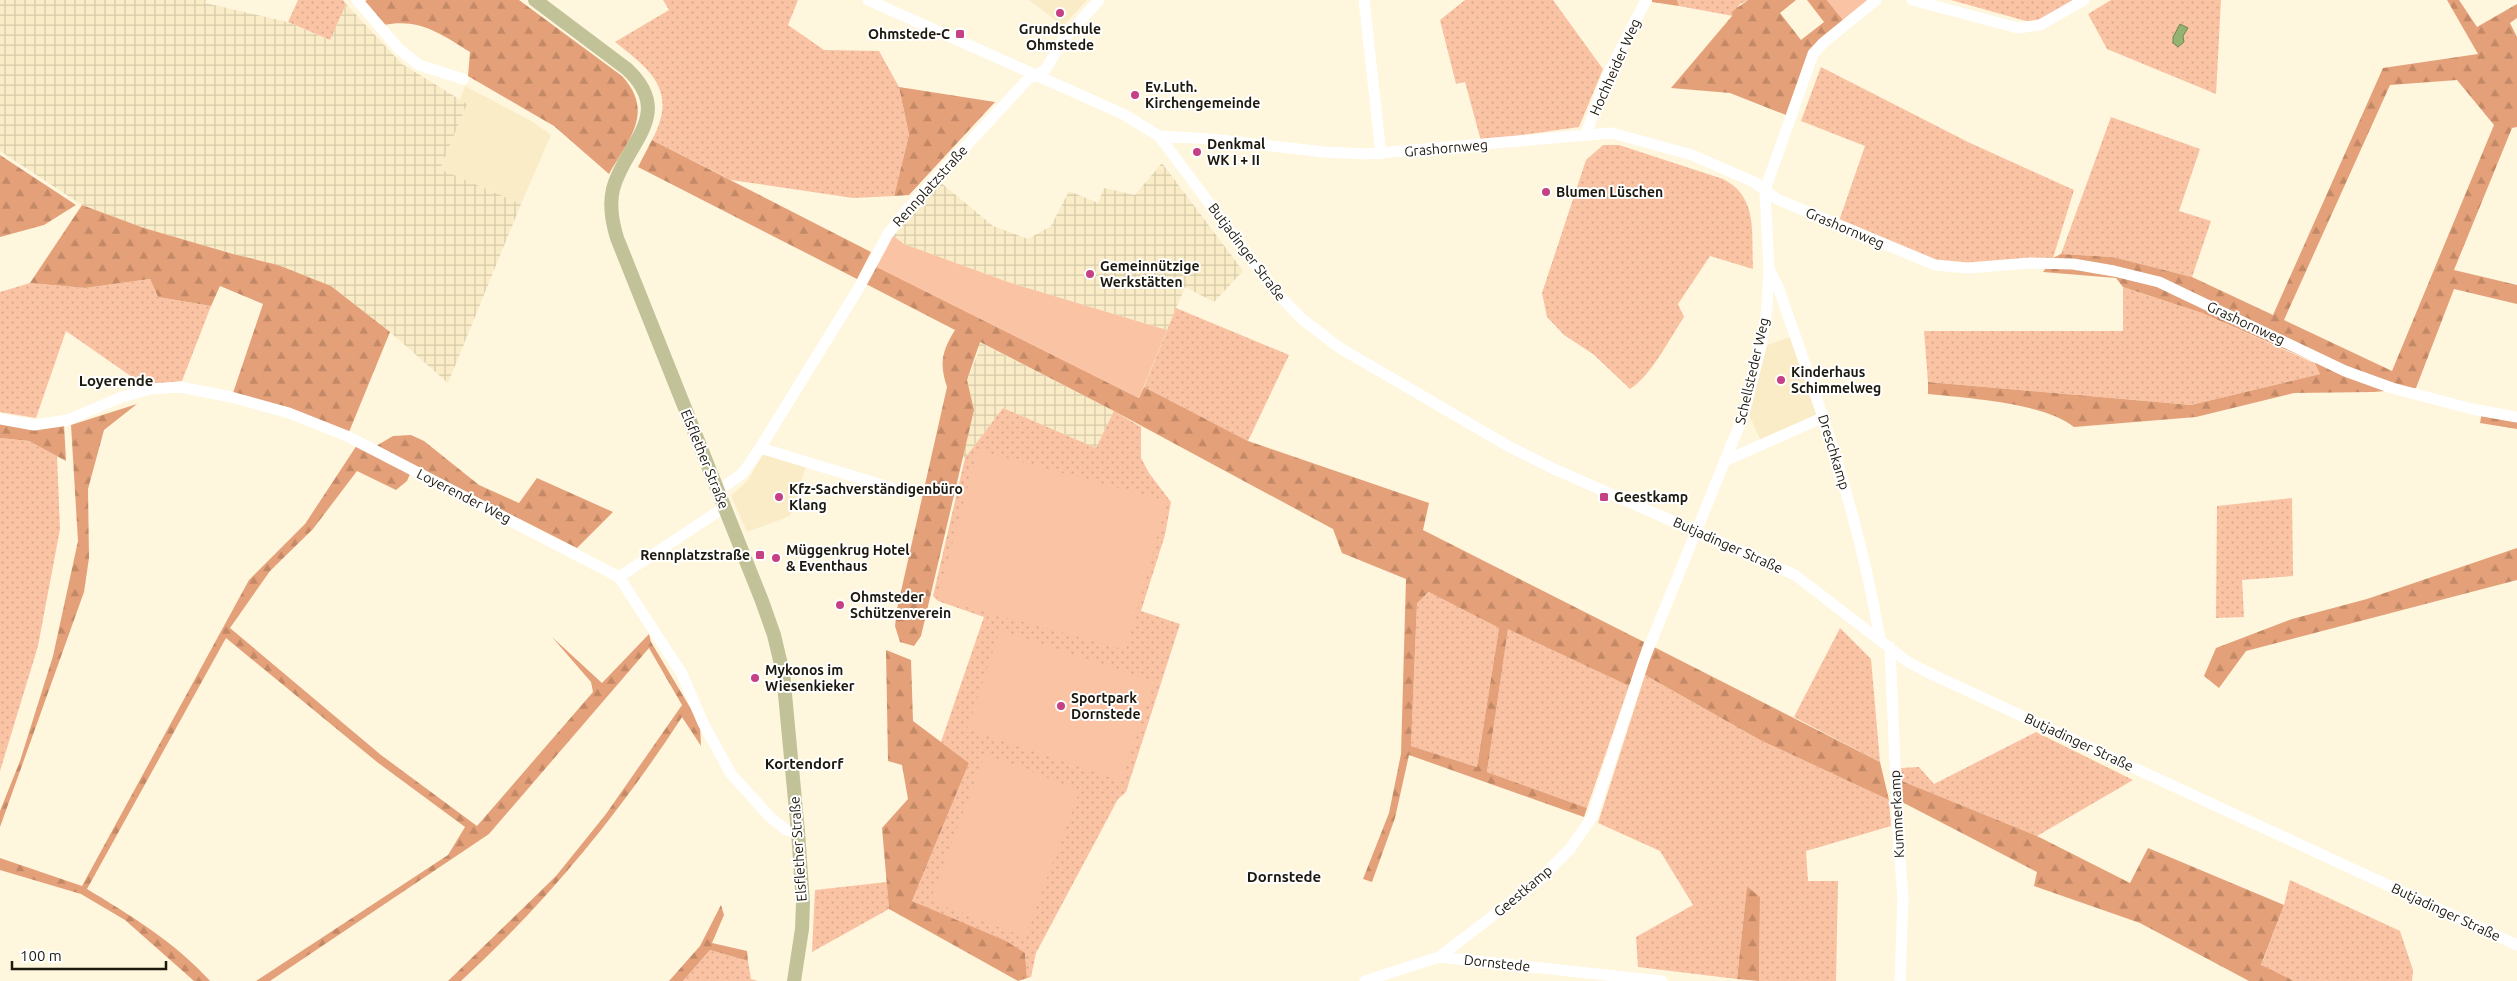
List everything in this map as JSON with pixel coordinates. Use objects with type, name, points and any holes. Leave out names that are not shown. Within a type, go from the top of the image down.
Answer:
[{"type":"main road","name":"Elsflether Straße","points":[[536,0],[627,69],[640,83],[647,96],[649,108],[647,121],[615,183],[612,197],[612,217],[617,238],[762,601],[780,653],[786,696],[798,832],[802,912],[798,968],[794,981]]},
{"type":"street","points":[[357,0],[399,49],[419,65],[463,79]]},
{"type":"street","name":"Butjadinger Straße","points":[[868,0],[1123,114],[1159,136],[1275,291],[1303,320],[1340,348],[1508,446],[1554,469],[1795,575],[1813,586],[1908,662],[1930,673],[2517,945]]},
{"type":"street","name":"Rennplatzstraße","points":[[718,491],[743,473],[760,448],[862,284],[888,234],[907,210],[1028,79],[1045,70],[1062,40],[1099,0]]},
{"type":"street","points":[[1364,0],[1381,154]]},
{"type":"street","name":"Hochheider Weg","points":[[1586,134],[1608,74],[1646,0]]},
{"type":"street","name":"Schellsteder Weg","points":[[1698,531],[1744,414],[1761,346],[1769,270],[1765,190],[1814,54],[1824,42],[1876,0]]},
{"type":"street","points":[[1912,0],[2018,28],[2040,24],[2084,0]]},
{"type":"street","name":"Grashornweg","points":[[1159,136],[1211,139],[1324,152],[1381,154],[1612,133],[1692,154],[1754,182],[1777,199],[1935,266],[1968,268],[2030,263],[2073,264],[2114,270],[2159,282],[2345,371],[2384,386],[2472,409],[2517,417]]},
{"type":"street","name":"Dreschkamp","points":[[1769,270],[1778,287],[1824,417],[1866,562],[1880,640]]},
{"type":"street","name":"Loyerender Weg","points":[[0,419],[34,425],[68,420],[119,398],[150,389],[180,387],[231,397],[289,413],[347,436],[619,577],[682,674],[703,724],[731,774],[770,817],[786,830],[798,832]]},
{"type":"street","points":[[1727,460],[1824,417]]},
{"type":"street","points":[[760,448],[892,488]]},
{"type":"street","points":[[619,577],[725,507]]},
{"type":"street","name":"Geestkamp","points":[[1439,957],[1537,882],[1570,849],[1592,817],[1643,662],[1698,531]]},
{"type":"street","name":"Kummerkamp","points":[[1890,648],[1898,834],[1903,898],[1900,981]]},
{"type":"street","name":"Dornstede","points":[[1365,981],[1439,957],[1662,981]]},
{"type":"shaded area","points":[[0,0],[206,0],[205,3],[288,22],[329,40],[346,4],[402,64],[467,104],[440,169],[521,204],[448,383],[390,332],[331,286],[278,265],[144,228],[82,205],[0,151]]},
{"type":"shaded area","points":[[298,0],[343,0],[346,4],[330,40],[288,22]]},
{"type":"shaded area","points":[[663,0],[798,0],[788,25],[824,50],[879,51],[899,87],[909,135],[894,196],[853,198],[731,180],[652,140],[659,123],[662,108],[661,95],[657,84],[640,63],[615,42],[669,10]]},
{"type":"shaded area","name":"Grundschule Ohmstede","points":[[1029,0],[1087,0],[1063,26]]},
{"type":"shaded area","points":[[1465,0],[1553,0],[1603,69],[1579,127],[1481,141],[1465,82],[1456,84],[1440,20]]},
{"type":"shaded area","points":[[1677,0],[1748,0],[1740,4],[1733,16],[1679,6]]},
{"type":"shaded area","points":[[1827,0],[1869,0],[1844,21]]},
{"type":"shaded area","points":[[1951,0],[2084,0],[2040,25]]},
{"type":"shaded area","points":[[2111,0],[2221,0],[2216,94],[2107,49],[2088,14]]},
{"type":"shaded area","points":[[2180,24],[2188,28],[2183,36],[2184,42],[2178,47],[2173,43],[2173,37]]},
{"type":"shaded area","points":[[1821,67],[1968,142],[2074,190],[2053,258],[1955,264],[1924,258],[1839,221],[1865,146],[1801,121]]},
{"type":"shaded area","points":[[465,86],[533,122],[551,135],[521,204],[440,169],[467,104],[460,100]]},
{"type":"shaded area","points":[[2111,117],[2200,149],[2179,211],[2211,221],[2192,277],[2113,257],[2061,254]]},
{"type":"shaded area","points":[[1603,145],[1619,145],[1723,179],[1735,187],[1743,196],[1751,218],[1753,269],[1710,256],[1678,304],[1684,317],[1653,366],[1630,389],[1593,354],[1564,335],[1547,317],[1542,293],[1586,160]]},
{"type":"shaded area","points":[[1162,163],[1243,271],[1214,302],[1185,287],[1167,330],[1008,282],[904,244],[892,235],[939,181],[993,226],[1028,239],[1051,226],[1069,191],[1098,203],[1104,188],[1135,195]]},
{"type":"shaded area","points":[[892,235],[904,244],[1008,282],[1167,330],[1139,398],[875,266]]},
{"type":"shaded area","points":[[150,279],[158,297],[211,306],[182,381],[145,386],[66,331],[36,418],[0,412],[0,292],[30,283],[85,288]]},
{"type":"shaded area","points":[[2123,287],[2202,313],[2314,363],[2320,374],[2191,405],[1928,382],[1924,331],[2123,331]]},
{"type":"shaded area","points":[[1176,308],[1289,355],[1248,441],[1144,387]]},
{"type":"shaded area","name":"Kinderhaus Schimmelweg","points":[[1790,337],[1818,414],[1761,441],[1749,415],[1765,346]]},
{"type":"shaded area","points":[[979,342],[1114,411],[1096,448],[1003,408],[965,458],[962,457],[974,410],[967,380],[979,351]]},
{"type":"shaded area","points":[[1003,408],[1096,448],[1114,411],[1141,427],[1141,458],[1149,473],[1171,502],[1165,535],[1141,611],[1180,624],[1126,792],[1118,799],[1036,953],[1031,977],[1027,978],[1025,953],[912,901],[969,763],[941,742],[984,617],[938,601],[933,596],[965,458]]},
{"type":"shaded area","points":[[0,438],[29,441],[57,456],[60,529],[38,646],[0,771]]},
{"type":"shaded area","points":[[978,450],[1167,501],[1126,650],[937,599]]},
{"type":"shaded area","points":[[764,453],[806,466],[790,516],[747,532],[731,496],[748,480]]},
{"type":"shaded area","points":[[2292,498],[2293,576],[2242,580],[2244,617],[2216,618],[2217,506]]},
{"type":"shaded area","points":[[1430,592],[1499,628],[1477,767],[1411,746],[1417,602]]},
{"type":"shaded area","points":[[1508,628],[1629,686],[1587,808],[1487,772]]},
{"type":"shaded area","points":[[1840,628],[1871,659],[1880,762],[1794,717]]},
{"type":"shaded area","name":"Sportpark Dornstede","points":[[1000,630],[1154,682],[1121,781],[967,729]]},
{"type":"shaded area","points":[[1645,675],[1760,740],[1889,800],[1891,826],[1806,851],[1808,881],[1838,881],[1836,981],[1759,981],[1760,897],[1747,886],[1737,979],[1638,967],[1636,937],[1693,905],[1660,851],[1598,823]]},
{"type":"shaded area","points":[[2036,732],[2133,780],[2037,836],[1902,781],[1901,768],[1919,767],[1934,784]]},
{"type":"shaded area","points":[[985,754],[1080,790],[1025,937],[930,901]]},
{"type":"shaded area","points":[[2290,880],[2400,931],[2413,970],[2412,981],[2294,981],[2261,966],[2284,905]]},
{"type":"shaded area","points":[[887,882],[889,909],[812,952],[815,890]]},
{"type":"shaded area","points":[[710,950],[748,961],[751,979],[758,981],[683,981]]},
{"type":"green space","points":[[367,0],[519,0],[622,76],[632,89],[637,102],[638,114],[631,137],[609,174],[554,126],[468,76],[470,52],[429,29],[397,23],[384,25],[364,2]]},
{"type":"green space","points":[[1652,0],[1677,0],[1679,6],[1652,2]]},
{"type":"green space","points":[[1748,0],[1796,0],[1780,13],[1801,40],[1824,22],[1807,0],[1827,0],[1844,21],[1809,50],[1786,115],[1730,93],[1671,88],[1732,16],[1733,11]]},
{"type":"green space","points":[[2447,0],[2459,0],[2477,27],[2517,4],[2517,18],[2510,23],[2517,37],[2517,127],[2512,128],[2454,270],[2517,285],[2517,304],[2454,289],[2416,388],[2374,392],[2294,393],[2196,417],[2074,427],[2044,412],[2025,407],[1928,394],[1928,382],[2191,405],[2320,374],[2314,362],[2202,313],[2123,287],[2116,278],[2043,272],[2053,258],[2061,254],[2113,257],[2192,277],[2273,315],[2383,68],[2478,54]],"holes":[[[2457,80],[2494,125],[2392,371],[2284,320],[2390,85]]]},
{"type":"green space","points":[[899,87],[995,102],[909,195],[894,196],[909,135]]},
{"type":"green space","points":[[652,140],[871,252],[857,279],[638,167]]},
{"type":"green space","points":[[0,155],[76,205],[44,225],[0,237]]},
{"type":"green space","points":[[82,205],[144,228],[278,265],[331,286],[390,332],[349,432],[233,393],[263,304],[220,286],[211,306],[158,297],[150,279],[85,288],[30,283]]},
{"type":"green space","points":[[875,266],[1139,398],[1144,387],[1248,441],[1429,503],[1423,530],[1644,642],[1629,686],[1508,629],[1487,772],[1587,808],[1584,817],[1409,755],[1395,818],[1372,882],[1363,879],[1389,813],[1401,754],[1406,579],[1342,553],[1333,529],[1114,411],[980,342],[967,380],[974,410],[921,636],[914,646],[900,642],[895,626],[897,609],[947,387],[943,371],[943,357],[947,344],[955,330],[866,284]],"holes":[[[1429,592],[1499,628],[1477,767],[1411,746],[1417,603]]]},
{"type":"green space","points":[[137,404],[104,430],[88,489],[89,558],[84,592],[0,827],[0,811],[20,761],[53,656],[78,541],[71,425]]},
{"type":"green space","points":[[2483,407],[2517,412],[2517,429],[2480,423]]},
{"type":"green space","points":[[0,423],[64,425],[66,461],[29,441],[0,438]]},
{"type":"green space","points":[[411,435],[424,441],[479,485],[519,503],[537,478],[613,512],[577,548],[376,446],[393,436]]},
{"type":"green space","points":[[357,445],[410,474],[407,481],[396,490],[357,471],[313,529],[270,571],[230,628],[381,755],[477,826],[593,692],[591,682],[552,637],[602,683],[649,634],[651,642],[700,724],[701,746],[682,717],[607,823],[552,889],[461,981],[448,981],[556,876],[606,814],[682,705],[649,648],[489,834],[270,981],[256,981],[448,855],[465,827],[377,762],[226,638],[87,889],[167,942],[197,967],[210,981],[194,981],[125,920],[81,894],[0,870],[0,858],[82,886],[249,580],[305,524]]},
{"type":"green space","points":[[2517,548],[2517,580],[2246,651],[2219,688],[2204,676],[2216,648],[2292,619],[2367,599]]},
{"type":"green space","points":[[1654,647],[1880,762],[1889,800],[1760,740],[1645,675]]},
{"type":"green space","points":[[886,650],[911,660],[913,721],[969,763],[912,901],[1006,941],[1025,953],[1027,978],[1018,981],[889,909],[882,828],[908,799],[902,765],[888,761]]},
{"type":"green space","points":[[1902,781],[2037,836],[2130,883],[2148,848],[2284,905],[2261,965],[2294,981],[2249,981],[2140,923],[2034,886],[2037,872],[1902,802]]},
{"type":"green space","points":[[1747,886],[1760,897],[1759,981],[1737,979]]},
{"type":"green space","points":[[721,905],[724,915],[712,943],[747,951],[748,961],[710,950],[683,981],[669,981],[700,946]]},
{"type":"place","name":"Grundschule Ohmstede","points":[[1060,13]]},
{"type":"place","name":"Ohmstede-C","points":[[960,34]]},
{"type":"place","name":"Ev.Luth. Kirchengemeinde","points":[[1135,95]]},
{"type":"place","name":"Denkmal WK I + II","points":[[1197,152]]},
{"type":"place","name":"Blumen Lüschen","points":[[1546,192]]},
{"type":"place","name":"Gemeinnützige Werkstätten","points":[[1090,274]]},
{"type":"place","name":"Kinderhaus Schimmelweg","points":[[1781,380]]},
{"type":"place","name":"Kfz-Sachverständigenbüro Klang","points":[[779,497]]},
{"type":"place","name":"Geestkamp","points":[[1604,497]]},
{"type":"place","name":"Rennplatzstraße","points":[[760,555]]},
{"type":"place","name":"Müggenkrug Hotel & Eventhaus","points":[[776,558]]},
{"type":"place","name":"Ohmsteder Schützenverein","points":[[840,605]]},
{"type":"place","name":"Mykonos im Wiesenkieker","points":[[755,678]]},
{"type":"place","name":"Sportpark Dornstede","points":[[1061,706]]},
{"type":"district","name":"Loyerende","points":[[116,381]]},
{"type":"district","name":"Kortendorf","points":[[804,764]]},
{"type":"district","name":"Dornstede","points":[[1284,877]]}]
